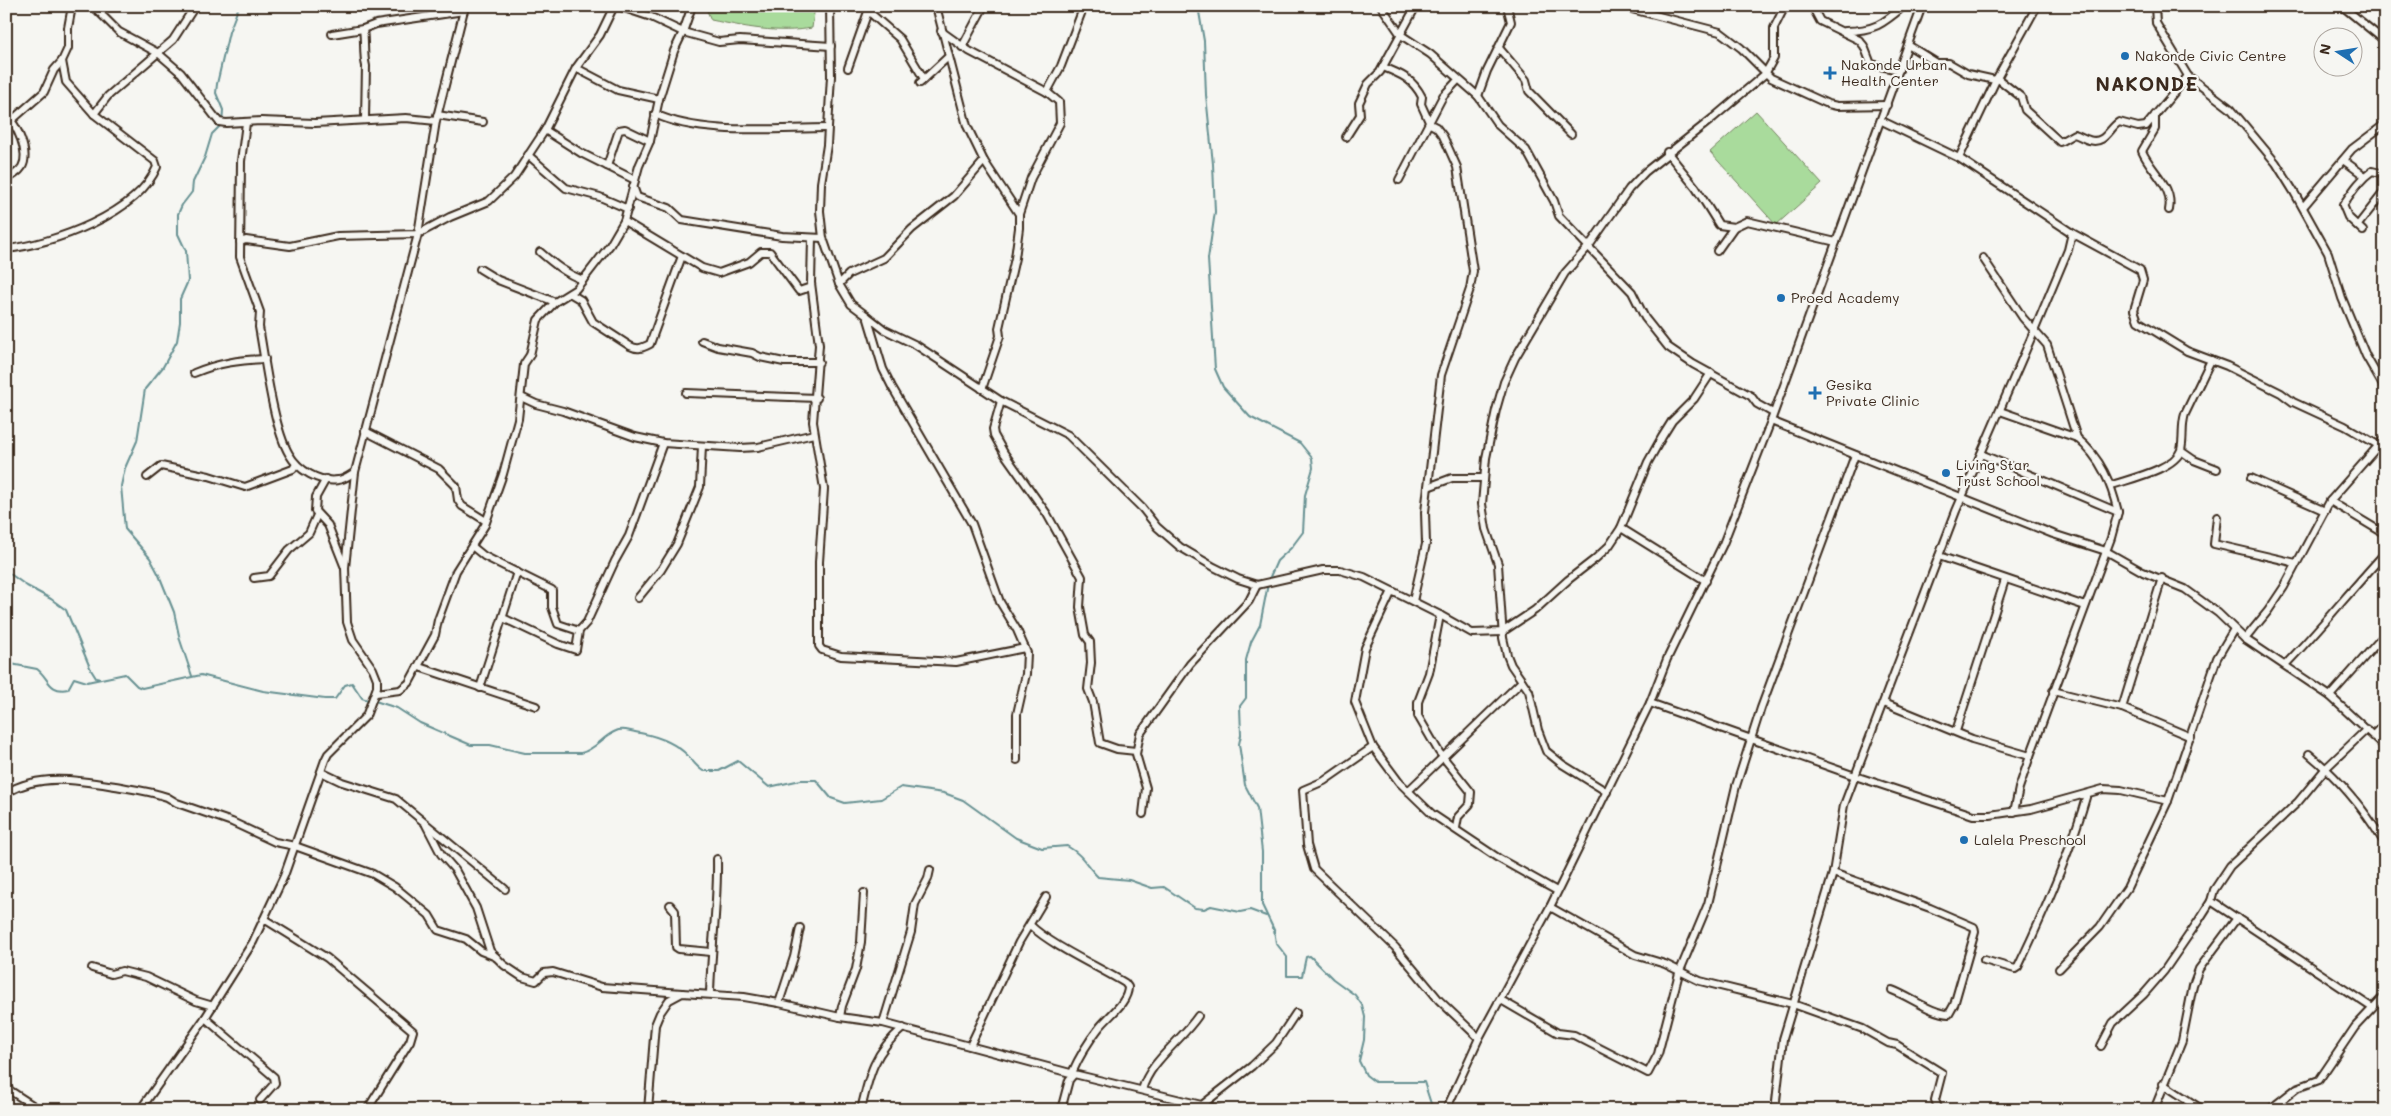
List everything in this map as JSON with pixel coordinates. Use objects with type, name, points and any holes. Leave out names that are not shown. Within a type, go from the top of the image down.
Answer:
[{"type":"street","points":[[6,179],[22,168],[24,163],[22,137],[9,118],[44,92],[54,70],[62,61],[68,48],[68,28],[72,6]]},
{"type":"street","points":[[93,6],[119,32],[158,53],[181,73],[220,122],[331,122],[365,119],[436,118],[484,122]]},
{"type":"street","points":[[94,114],[108,96],[173,40],[195,6]]},
{"type":"street","points":[[240,242],[246,240],[290,246],[338,236],[418,234],[450,217],[489,201],[514,177],[545,130],[576,68],[600,35],[614,6]]},
{"type":"street","points":[[618,6],[651,17],[683,32],[719,42],[740,40],[831,46]]},
{"type":"street","points":[[373,699],[400,690],[409,684],[435,635],[438,620],[456,572],[473,547],[486,521],[511,445],[518,419],[524,364],[530,355],[538,320],[555,302],[571,294],[584,280],[610,245],[624,221],[634,183],[650,141],[659,99],[674,51],[692,6]]},
{"type":"street","points":[[830,6],[831,46],[827,145],[821,183],[820,211],[823,238],[839,284],[851,304],[885,330],[916,345],[1001,401],[1068,435],[1142,508],[1150,521],[1180,547],[1238,580],[1260,585],[1330,569],[1364,577],[1472,633],[1502,632],[1535,610],[1609,546],[1621,528],[1648,462],[1662,437],[1672,421],[1694,399],[1711,373]]},
{"type":"street","points":[[936,6],[940,31],[967,126],[984,161],[1019,214]]},
{"type":"street","points":[[962,46],[984,6]]},
{"type":"street","points":[[1047,92],[1063,61],[1084,6]]},
{"type":"street","points":[[1382,6],[1401,35],[1430,54],[1478,96],[1498,125],[1526,150],[1554,201],[1559,216],[1632,292],[1644,318],[1668,347],[1678,356],[1751,396],[1757,404],[1773,413]]},
{"type":"street","points":[[1346,137],[1360,115],[1359,103],[1366,88],[1383,67],[1416,6]]},
{"type":"street","points":[[1478,96],[1511,22],[1507,6]]},
{"type":"street","points":[[1620,6],[1701,25],[1720,32],[1742,48],[1765,74],[1779,83],[1833,105],[1887,105]]},
{"type":"street","points":[[1607,792],[1562,764],[1546,751],[1538,730],[1530,696],[1511,665],[1502,632],[1498,564],[1484,520],[1483,478],[1496,410],[1504,382],[1529,332],[1564,273],[1589,246],[1629,189],[1644,172],[1765,74],[1774,58],[1774,28],[1785,6]]},
{"type":"street","points":[[1812,6],[1820,21],[1854,36],[1864,46],[1873,66],[1900,70]]},
{"type":"street","points":[[1842,31],[1863,31],[1876,28],[1904,6]]},
{"type":"street","points":[[1446,1110],[1479,1038],[1550,908],[1607,792],[1650,703],[1667,659],[1706,582],[1736,513],[1882,121],[1922,6]]},
{"type":"street","points":[[1959,158],[1996,79],[2037,6]]},
{"type":"street","points":[[2156,6],[2156,23],[2188,76],[2232,109],[2276,163],[2303,206],[2328,253],[2342,298],[2366,356],[2385,389]]},
{"type":"street","points":[[2342,6],[2385,41]]},
{"type":"street","points":[[140,1110],[205,1018],[253,942],[296,846],[328,754],[366,716],[378,679],[366,657],[353,640],[346,622],[345,568],[355,472],[418,234],[436,118],[447,68],[464,9],[376,24],[363,29],[332,34]]},
{"type":"street","points":[[848,68],[869,9],[900,39],[922,81],[948,57]]},
{"type":"street","points":[[363,29],[365,47],[363,60],[366,66],[365,119]]},
{"type":"street","points":[[940,31],[962,46],[1047,92],[1059,102],[1060,123],[1031,178],[1019,214],[1015,258],[999,328],[1000,336],[982,389]]},
{"type":"street","points":[[1908,45],[1937,63],[1949,63],[1968,74],[1996,79],[2021,96],[2024,110],[2060,142],[2074,134],[2088,140],[2098,141],[2104,139],[2119,122],[2143,127],[2188,76]]},
{"type":"street","points":[[1498,48],[1527,81],[1530,91],[1571,134]]},
{"type":"street","points":[[6,249],[18,248],[66,234],[96,222],[119,208],[136,194],[155,172],[157,164],[155,161],[94,114],[66,82],[62,61]]},
{"type":"street","points":[[1383,67],[1412,81],[1422,96],[1421,104],[1430,124],[1436,127],[1443,136],[1457,167],[1473,271],[1470,289],[1444,363],[1425,512],[1426,544],[1413,601]]},
{"type":"street","points":[[576,68],[618,90],[659,99]]},
{"type":"street","points":[[1400,180],[1443,96],[1458,80]]},
{"type":"street","points":[[655,114],[669,121],[723,129],[827,128]]},
{"type":"street","points":[[2155,115],[2155,129],[2142,151],[2169,191],[2171,200],[2169,210]]},
{"type":"street","points":[[1882,121],[1959,158],[2027,201],[2072,233],[2140,270],[2142,280],[2134,310],[2138,321],[2187,351],[2236,370],[2293,402],[2345,426],[2378,445]]},
{"type":"street","points":[[246,123],[241,161],[240,258],[260,312],[259,327],[280,430],[289,453],[296,464],[308,473],[326,479],[340,480],[355,472]]},
{"type":"street","points":[[2303,206],[2357,144],[2385,124]]},
{"type":"street","points":[[607,166],[620,130],[625,129],[650,141]]},
{"type":"street","points":[[545,130],[634,183],[637,197],[670,208],[682,220],[782,236],[823,238]]},
{"type":"street","points":[[1667,152],[1696,188],[1719,225],[1734,227]]},
{"type":"street","points":[[528,155],[566,188],[600,196],[628,209]]},
{"type":"street","points":[[2343,160],[2365,176]]},
{"type":"street","points":[[839,284],[849,274],[884,258],[912,229],[954,196],[984,161]]},
{"type":"street","points":[[2372,171],[2385,175],[2383,193],[2360,228],[2346,213],[2343,205],[2358,181],[2365,176],[2372,171]]},
{"type":"street","points":[[624,221],[702,268],[719,273],[749,262],[761,252],[770,252],[799,291],[811,287]]},
{"type":"street","points":[[1717,251],[1734,227],[1743,222],[1752,221],[1836,242]]},
{"type":"street","points":[[1775,1110],[1783,1039],[1833,873],[1844,805],[1956,511],[2068,250],[2072,233]]},
{"type":"street","points":[[812,238],[811,287],[819,345],[817,398],[813,422],[824,489],[819,562],[818,640],[822,650],[842,656],[956,662],[1025,648]]},
{"type":"street","points":[[540,252],[555,266],[572,276],[584,280]]},
{"type":"street","points":[[571,294],[581,300],[593,322],[630,346],[636,349],[643,348],[650,344],[682,256]]},
{"type":"street","points":[[1983,258],[2023,318],[2035,329],[2047,345],[2077,438]]},
{"type":"street","points":[[480,269],[498,280],[555,302]]},
{"type":"street","points":[[867,316],[883,369],[972,524],[1000,602],[1025,648],[1026,674],[1018,714],[1017,760]]},
{"type":"street","points":[[702,341],[718,347],[752,353],[760,357],[784,362],[819,362]]},
{"type":"street","points":[[194,374],[216,364],[238,360],[265,359]]},
{"type":"street","points":[[2112,484],[2164,467],[2181,451],[2185,414],[2211,360]]},
{"type":"street","points":[[686,393],[817,398]]},
{"type":"street","points":[[520,397],[635,438],[663,443],[758,447],[814,434]]},
{"type":"street","points":[[1001,401],[993,429],[994,435],[1004,454],[1048,514],[1082,577],[1080,608],[1085,636],[1090,642],[1091,662],[1088,689],[1093,702],[1100,743],[1117,749],[1136,751]]},
{"type":"street","points":[[2000,411],[2077,438],[2095,455],[2112,484],[2118,512],[2106,552],[2030,756],[2019,788],[2014,812]]},
{"type":"street","points":[[1771,421],[2053,534],[2106,552],[2143,572],[2185,588],[2205,602],[2245,639],[2330,696],[2385,747]]},
{"type":"street","points":[[365,432],[440,469],[456,486],[458,500],[462,506],[486,521]]},
{"type":"street","points":[[2245,639],[2268,611],[2330,501],[2385,438]]},
{"type":"street","points":[[503,618],[558,644],[576,650],[579,631],[587,622],[614,560],[629,536],[663,443]]},
{"type":"street","points":[[638,598],[661,570],[678,544],[700,487],[702,446]]},
{"type":"street","points":[[2181,451],[2194,460],[2217,468]]},
{"type":"street","points":[[1981,454],[2118,512]]},
{"type":"street","points":[[1501,1000],[1558,1033],[1574,1035],[1648,1073],[1658,1054],[1679,973],[1710,897],[1736,786],[1753,738],[1761,708],[1854,455]]},
{"type":"street","points":[[147,477],[161,466],[209,476],[245,487],[293,469],[296,464]]},
{"type":"street","points":[[1428,486],[1452,478],[1483,478]]},
{"type":"street","points":[[2251,478],[2325,511]]},
{"type":"street","points":[[326,479],[316,497],[314,506],[317,515],[328,525],[345,568]]},
{"type":"street","points":[[2330,501],[2385,534]]},
{"type":"street","points":[[254,578],[269,576],[289,550],[309,533],[317,515]]},
{"type":"street","points":[[2217,517],[2214,544],[2296,563]]},
{"type":"street","points":[[1621,528],[1706,582]]},
{"type":"street","points":[[473,547],[484,556],[552,590],[552,607],[558,624],[579,631]]},
{"type":"street","points":[[2286,665],[2323,626],[2341,601],[2385,553]]},
{"type":"street","points":[[1939,556],[2085,606]]},
{"type":"street","points":[[480,688],[518,572]]},
{"type":"street","points":[[2122,708],[2162,578]]},
{"type":"street","points":[[1956,731],[2005,580]]},
{"type":"street","points":[[1143,814],[1146,788],[1136,751],[1137,742],[1145,725],[1190,664],[1249,601],[1260,585]]},
{"type":"street","points":[[1392,591],[1365,648],[1355,702],[1372,747],[1408,791],[1432,814],[1456,828],[1498,858],[1557,891]]},
{"type":"street","points":[[1440,615],[1429,673],[1417,709],[1421,722],[1443,758],[1471,792],[1470,804],[1458,817],[1456,828]]},
{"type":"street","points":[[2059,969],[2100,927],[2126,888],[2168,801],[2217,658],[2234,629]]},
{"type":"street","points":[[2330,696],[2385,634]]},
{"type":"street","points":[[419,667],[536,706]]},
{"type":"street","points":[[1408,791],[1522,681]]},
{"type":"street","points":[[2053,691],[2122,708],[2191,737]]},
{"type":"street","points":[[1650,703],[1753,738],[1855,776],[1973,815],[2014,812],[2103,790],[2121,790],[2168,801]]},
{"type":"street","points":[[1884,703],[1972,739],[2030,756]]},
{"type":"street","points":[[2373,735],[2385,723]]},
{"type":"street","points":[[2101,1046],[2113,1023],[2144,994],[2164,970],[2210,901],[2214,890],[2230,866],[2298,802],[2326,768],[2367,729]]},
{"type":"street","points":[[1372,747],[1324,781],[1303,790],[1307,845],[1314,869],[1395,947],[1439,1000],[1479,1038]]},
{"type":"street","points":[[2309,754],[2326,768],[2358,802],[2382,838]]},
{"type":"street","points":[[321,772],[342,782],[396,799],[505,889]]},
{"type":"street","points":[[6,794],[18,787],[37,782],[67,779],[162,795],[177,803],[232,822],[275,842],[296,846],[373,874],[395,887],[429,915],[438,930],[466,939],[482,951],[496,957]]},
{"type":"street","points":[[1984,960],[2014,969],[2018,967],[2053,894],[2087,794]]},
{"type":"street","points":[[426,825],[441,854],[455,870],[476,908],[490,951],[522,977],[536,981],[544,973],[553,972],[602,987],[710,994],[780,1002],[840,1017],[883,1023],[1222,1110]]},
{"type":"street","points":[[710,994],[711,952],[718,892],[717,859]]},
{"type":"street","points":[[883,1023],[911,932],[915,904],[928,879],[930,870]]},
{"type":"street","points":[[1833,873],[1930,908],[1974,927],[1975,932],[1954,1005],[1949,1014],[1940,1014],[1905,994],[1892,990]]},
{"type":"street","points":[[840,1017],[842,1006],[856,970],[862,942],[864,893]]},
{"type":"street","points":[[970,1046],[1019,942],[1046,897]]},
{"type":"street","points":[[2210,901],[2372,1007]]},
{"type":"street","points":[[670,905],[675,911],[674,943],[676,947],[679,949],[711,952]]},
{"type":"street","points":[[1550,908],[1626,951],[1665,964],[1679,973],[1729,990],[1793,1004],[1863,1029],[1888,1043],[1897,1045],[1940,1070],[1942,1077],[1935,1100],[1939,1110]]},
{"type":"street","points":[[2154,1110],[2182,1041],[2193,986],[2199,969],[2237,918]]},
{"type":"street","points":[[264,919],[327,958],[413,1031],[410,1041],[367,1110]]},
{"type":"street","points":[[1030,925],[1039,934],[1125,983],[1128,987],[1126,998],[1086,1047],[1069,1080],[1061,1110]]},
{"type":"street","points":[[780,1002],[794,957],[800,928]]},
{"type":"street","points":[[92,968],[111,974],[122,971],[146,977],[196,1001],[213,1006]]},
{"type":"street","points":[[648,1110],[655,1025],[660,1013],[669,1000],[682,993]]},
{"type":"street","points":[[2269,1110],[2297,1088],[2319,1080],[2355,1026],[2385,995]]},
{"type":"street","points":[[1202,1105],[1252,1066],[1276,1043],[1296,1013]]},
{"type":"street","points":[[1142,1090],[1145,1080],[1152,1069],[1198,1016]]},
{"type":"street","points":[[205,1018],[274,1077],[275,1083],[260,1100]]},
{"type":"street","points":[[861,1110],[875,1058],[890,1038],[903,1028]]},
{"type":"street","points":[[2163,1084],[2203,1110]]},
{"type":"street","points":[[6,1088],[40,1110]]},
{"type":"green space","points":[[705,6],[815,6],[812,28],[774,30],[711,20]]},
{"type":"green space","points":[[1756,111],[1822,184],[1776,225],[1710,152]]},
{"type":"waterway","points":[[192,676],[180,640],[174,612],[159,575],[150,558],[125,529],[121,486],[125,468],[137,441],[145,389],[163,367],[177,341],[180,322],[180,299],[188,281],[186,251],[178,234],[178,214],[192,192],[193,182],[205,157],[212,134],[222,124],[223,110],[216,93],[217,84],[229,32],[239,6]]},
{"type":"waterway","points":[[1198,6],[1204,41],[1206,95],[1213,164],[1215,212],[1208,259],[1215,369],[1223,387],[1250,417],[1300,443],[1312,458],[1313,468],[1305,495],[1303,532],[1291,548],[1277,561],[1269,579]]},
{"type":"waterway","points":[[6,571],[66,610],[91,670],[96,678],[100,679]]},
{"type":"waterway","points":[[1268,584],[1260,625],[1251,642],[1246,660],[1246,698],[1240,706],[1241,735],[1239,744],[1245,785],[1257,808],[1262,852],[1262,905],[1274,930],[1276,943],[1287,957],[1287,976],[1302,976],[1306,957],[1310,956],[1333,979],[1355,995],[1362,1005],[1365,1017],[1364,1040],[1359,1061],[1366,1075],[1375,1082],[1424,1082],[1433,1110]]},
{"type":"waterway","points":[[6,663],[37,669],[53,687],[62,690],[68,689],[74,678],[87,682],[125,674],[137,686],[142,688],[201,675],[263,691],[325,699],[335,699],[345,685],[352,683],[362,698],[370,701]]},
{"type":"waterway","points":[[375,701],[397,708],[420,723],[471,745],[490,745],[525,753],[581,753],[591,749],[611,733],[623,730],[667,741],[684,752],[703,771],[719,771],[738,761],[769,787],[801,780],[816,780],[831,798],[845,803],[881,799],[901,787],[944,793],[963,800],[1016,838],[1042,848],[1067,846],[1081,857],[1098,877],[1129,880],[1152,888],[1164,887],[1195,908],[1204,909],[1211,906],[1240,912],[1250,910],[1266,916]]},
{"type":"waterway","points":[[2020,1110],[2029,1106]]},
{"type":"place","name":"Nakonde Civic Centre","points":[[2125,56]]},
{"type":"place","name":"Nakonde Urban Health Center","points":[[1830,73]]},
{"type":"place","name":"Proed Academy","points":[[1781,298]]},
{"type":"place","name":"Gesika Private Clinic","points":[[1815,393]]},
{"type":"place","name":"Living Star Trust School","points":[[1946,473]]},
{"type":"place","name":"Lalela Preschool","points":[[1964,840]]},
{"type":"district","name":"NAKONDE","points":[[2147,84]]}]
